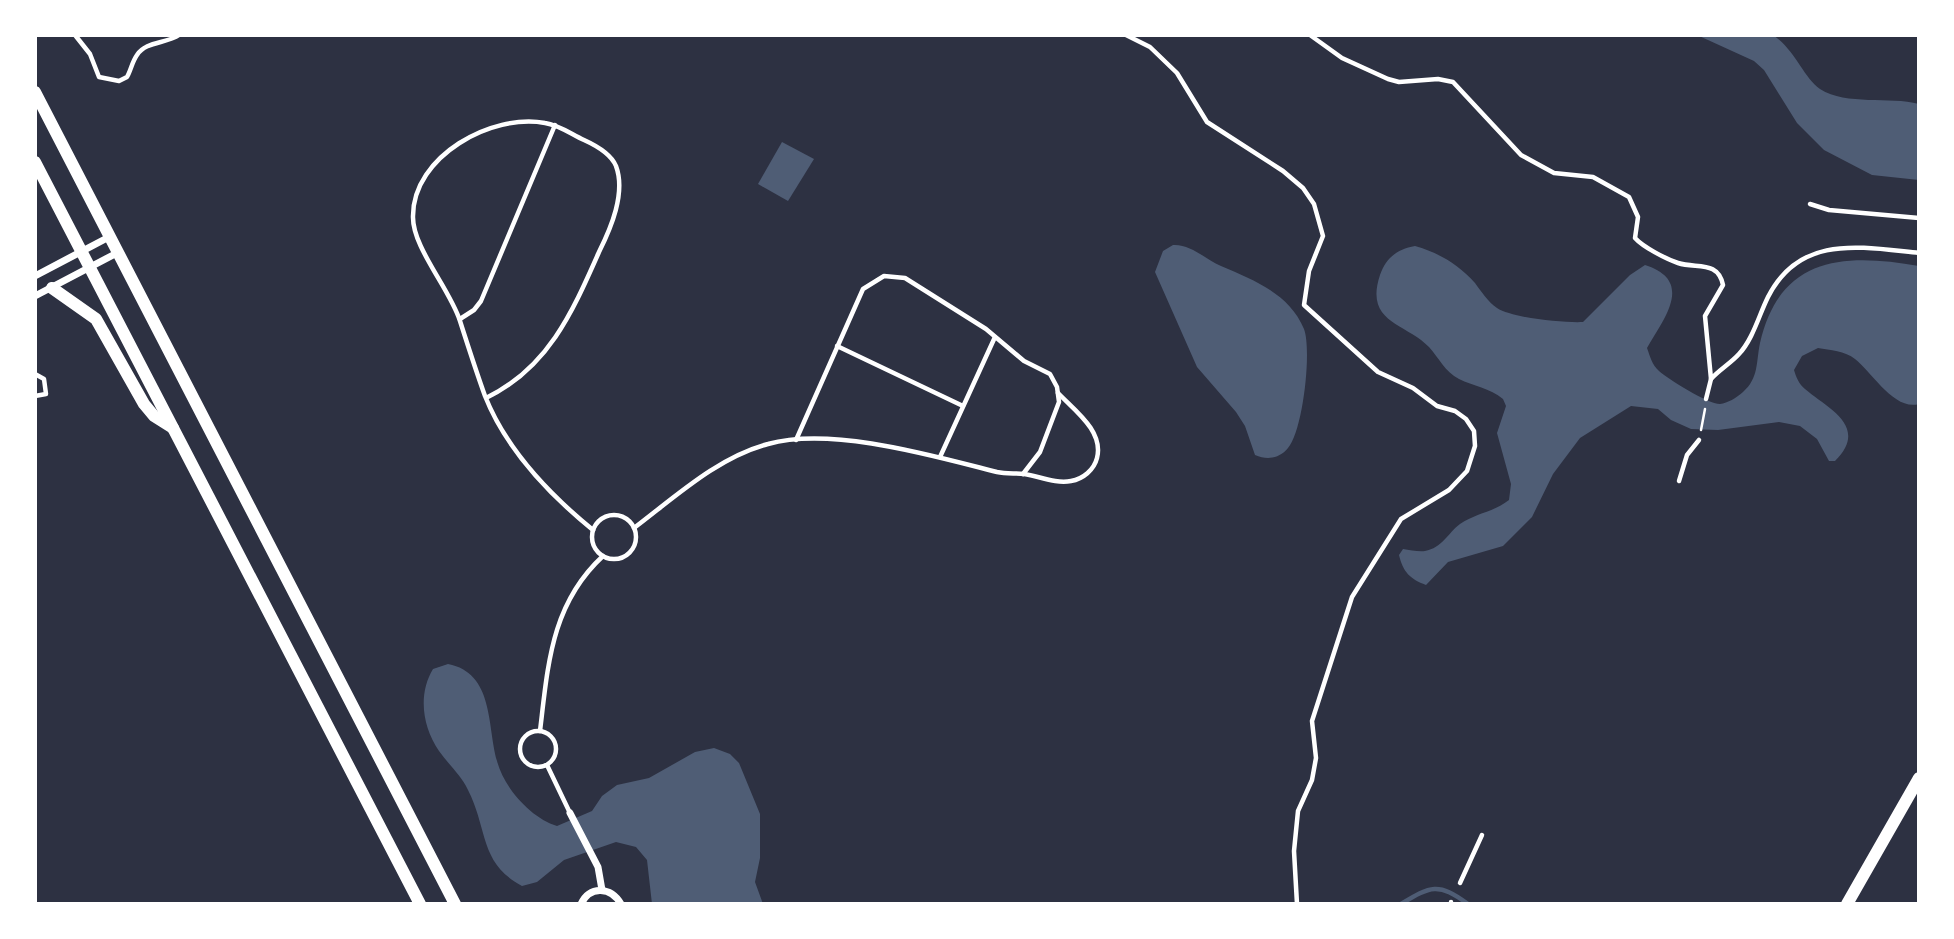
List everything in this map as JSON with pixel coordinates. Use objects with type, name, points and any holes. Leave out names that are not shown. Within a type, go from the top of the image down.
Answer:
[{"type":"street","points":[[35,92],[453,900],[462,904]]},
{"type":"street","points":[[35,162],[420,904]]},
{"type":"street","points":[[35,276],[109,237]]},
{"type":"street","points":[[35,296],[117,253]]},
{"type":"street","points":[[52,288],[96,319],[144,404],[154,416],[174,428]]},
{"type":"street","points":[[1847,904],[1919,778]]},
{"type":"street","points":[[570,813],[598,867],[602,890]]},
{"type":"street","points":[[581,904],[589,893],[602,890],[610,892],[621,904]]},
{"type":"lane","points":[[75,35],[90,54],[99,77],[108,81],[127,77],[138,52],[148,45],[172,41],[179,35]]},
{"type":"lane","points":[[1126,35],[1150,47],[1177,73],[1207,122],[1283,172],[1303,188],[1314,204],[1323,236],[1309,271],[1304,305],[1378,372],[1413,388],[1437,406],[1455,411],[1466,419],[1474,431],[1475,446],[1467,471],[1449,490],[1401,519],[1352,597],[1312,721],[1316,758],[1312,780],[1298,811],[1294,851],[1297,904]]},
{"type":"lane","points":[[1310,35],[1342,58],[1388,79],[1398,82],[1438,79],[1453,82],[1521,155],[1554,173],[1593,177],[1629,197],[1637,217],[1635,238],[1642,246],[1677,262],[1713,268],[1721,276],[1723,285],[1705,316],[1711,379],[1706,400]]},
{"type":"lane","points":[[486,398],[528,372],[553,344],[567,323],[616,207],[620,185],[615,164],[591,143],[555,125],[526,122],[485,132],[449,150],[424,177],[412,215],[415,232],[460,319],[486,398],[518,455],[566,506],[593,530]]},
{"type":"lane","points":[[460,319],[474,310],[481,301],[555,125]]},
{"type":"lane","points":[[1810,204],[1829,210],[1919,218]]},
{"type":"lane","points":[[1711,379],[1740,353],[1769,294],[1784,272],[1802,257],[1843,247],[1919,253]]},
{"type":"lane","points":[[796,440],[863,289],[884,276],[905,278],[995,337],[1024,361],[1051,374],[1059,402],[1040,452],[1023,474]]},
{"type":"lane","points":[[940,457],[995,337]]},
{"type":"lane","points":[[837,346],[963,405]]},
{"type":"lane","points":[[35,374],[44,379],[46,394],[35,396]]},
{"type":"lane","points":[[634,527],[730,460],[768,444],[796,440],[849,442],[940,457],[1000,473],[1071,481],[1087,475],[1097,458],[1097,445],[1090,426],[1058,393]]},
{"type":"lane","points":[[1679,481],[1687,455],[1699,440]]},
{"type":"lane","points":[[617,516],[634,527],[636,541],[629,554],[616,559],[603,556],[594,545],[593,530],[602,519],[617,516]]},
{"type":"lane","points":[[540,731],[547,669],[565,607],[582,576],[603,556]]},
{"type":"lane","points":[[540,731],[555,743],[555,755],[547,765]]},
{"type":"lane","points":[[540,731],[528,734],[520,750],[529,765],[547,765]]},
{"type":"lane","points":[[547,765],[570,813]]},
{"type":"lane","points":[[1460,883],[1482,835]]},
{"type":"path","points":[[1699,440],[1706,400]]},
{"type":"water","points":[[1697,35],[1773,35],[1788,48],[1820,89],[1855,99],[1919,104],[1919,180],[1872,175],[1824,150],[1797,123],[1764,70],[1754,61]]},
{"type":"water","points":[[782,142],[814,159],[788,201],[758,184]]},
{"type":"water","points":[[1173,245],[1192,249],[1269,289],[1289,306],[1304,329],[1307,354],[1302,408],[1293,439],[1281,454],[1268,458],[1255,455],[1245,426],[1236,412],[1197,367],[1155,272],[1163,251]]},
{"type":"water","points":[[1415,246],[1455,265],[1469,276],[1488,300],[1504,312],[1551,321],[1583,322],[1630,275],[1645,265],[1660,272],[1669,281],[1671,301],[1647,348],[1652,360],[1659,371],[1679,385],[1720,404],[1738,396],[1752,381],[1769,314],[1783,292],[1799,277],[1819,267],[1841,262],[1865,260],[1919,266],[1919,404],[1910,405],[1892,396],[1851,356],[1818,348],[1802,356],[1794,370],[1803,387],[1833,411],[1847,428],[1845,449],[1835,461],[1829,461],[1817,439],[1800,426],[1779,422],[1718,430],[1691,429],[1671,420],[1658,409],[1631,406],[1580,438],[1553,474],[1532,517],[1503,546],[1448,562],[1426,585],[1411,577],[1405,570],[1399,555],[1403,549],[1423,551],[1436,547],[1460,524],[1509,500],[1511,484],[1497,433],[1506,406],[1503,399],[1454,376],[1420,339],[1382,313],[1377,291],[1385,264],[1403,249]]},
{"type":"water","points":[[448,664],[463,669],[474,678],[481,689],[497,761],[512,791],[528,809],[557,826],[592,811],[602,796],[617,785],[649,778],[695,752],[714,748],[730,754],[739,763],[760,814],[760,858],[755,882],[763,904],[652,904],[647,860],[636,847],[616,842],[564,860],[537,882],[522,886],[508,877],[491,856],[468,790],[439,751],[426,721],[424,699],[428,679],[433,669]]},
{"type":"waterway","points":[[1401,904],[1420,893],[1434,889],[1449,892],[1468,904]]}]
